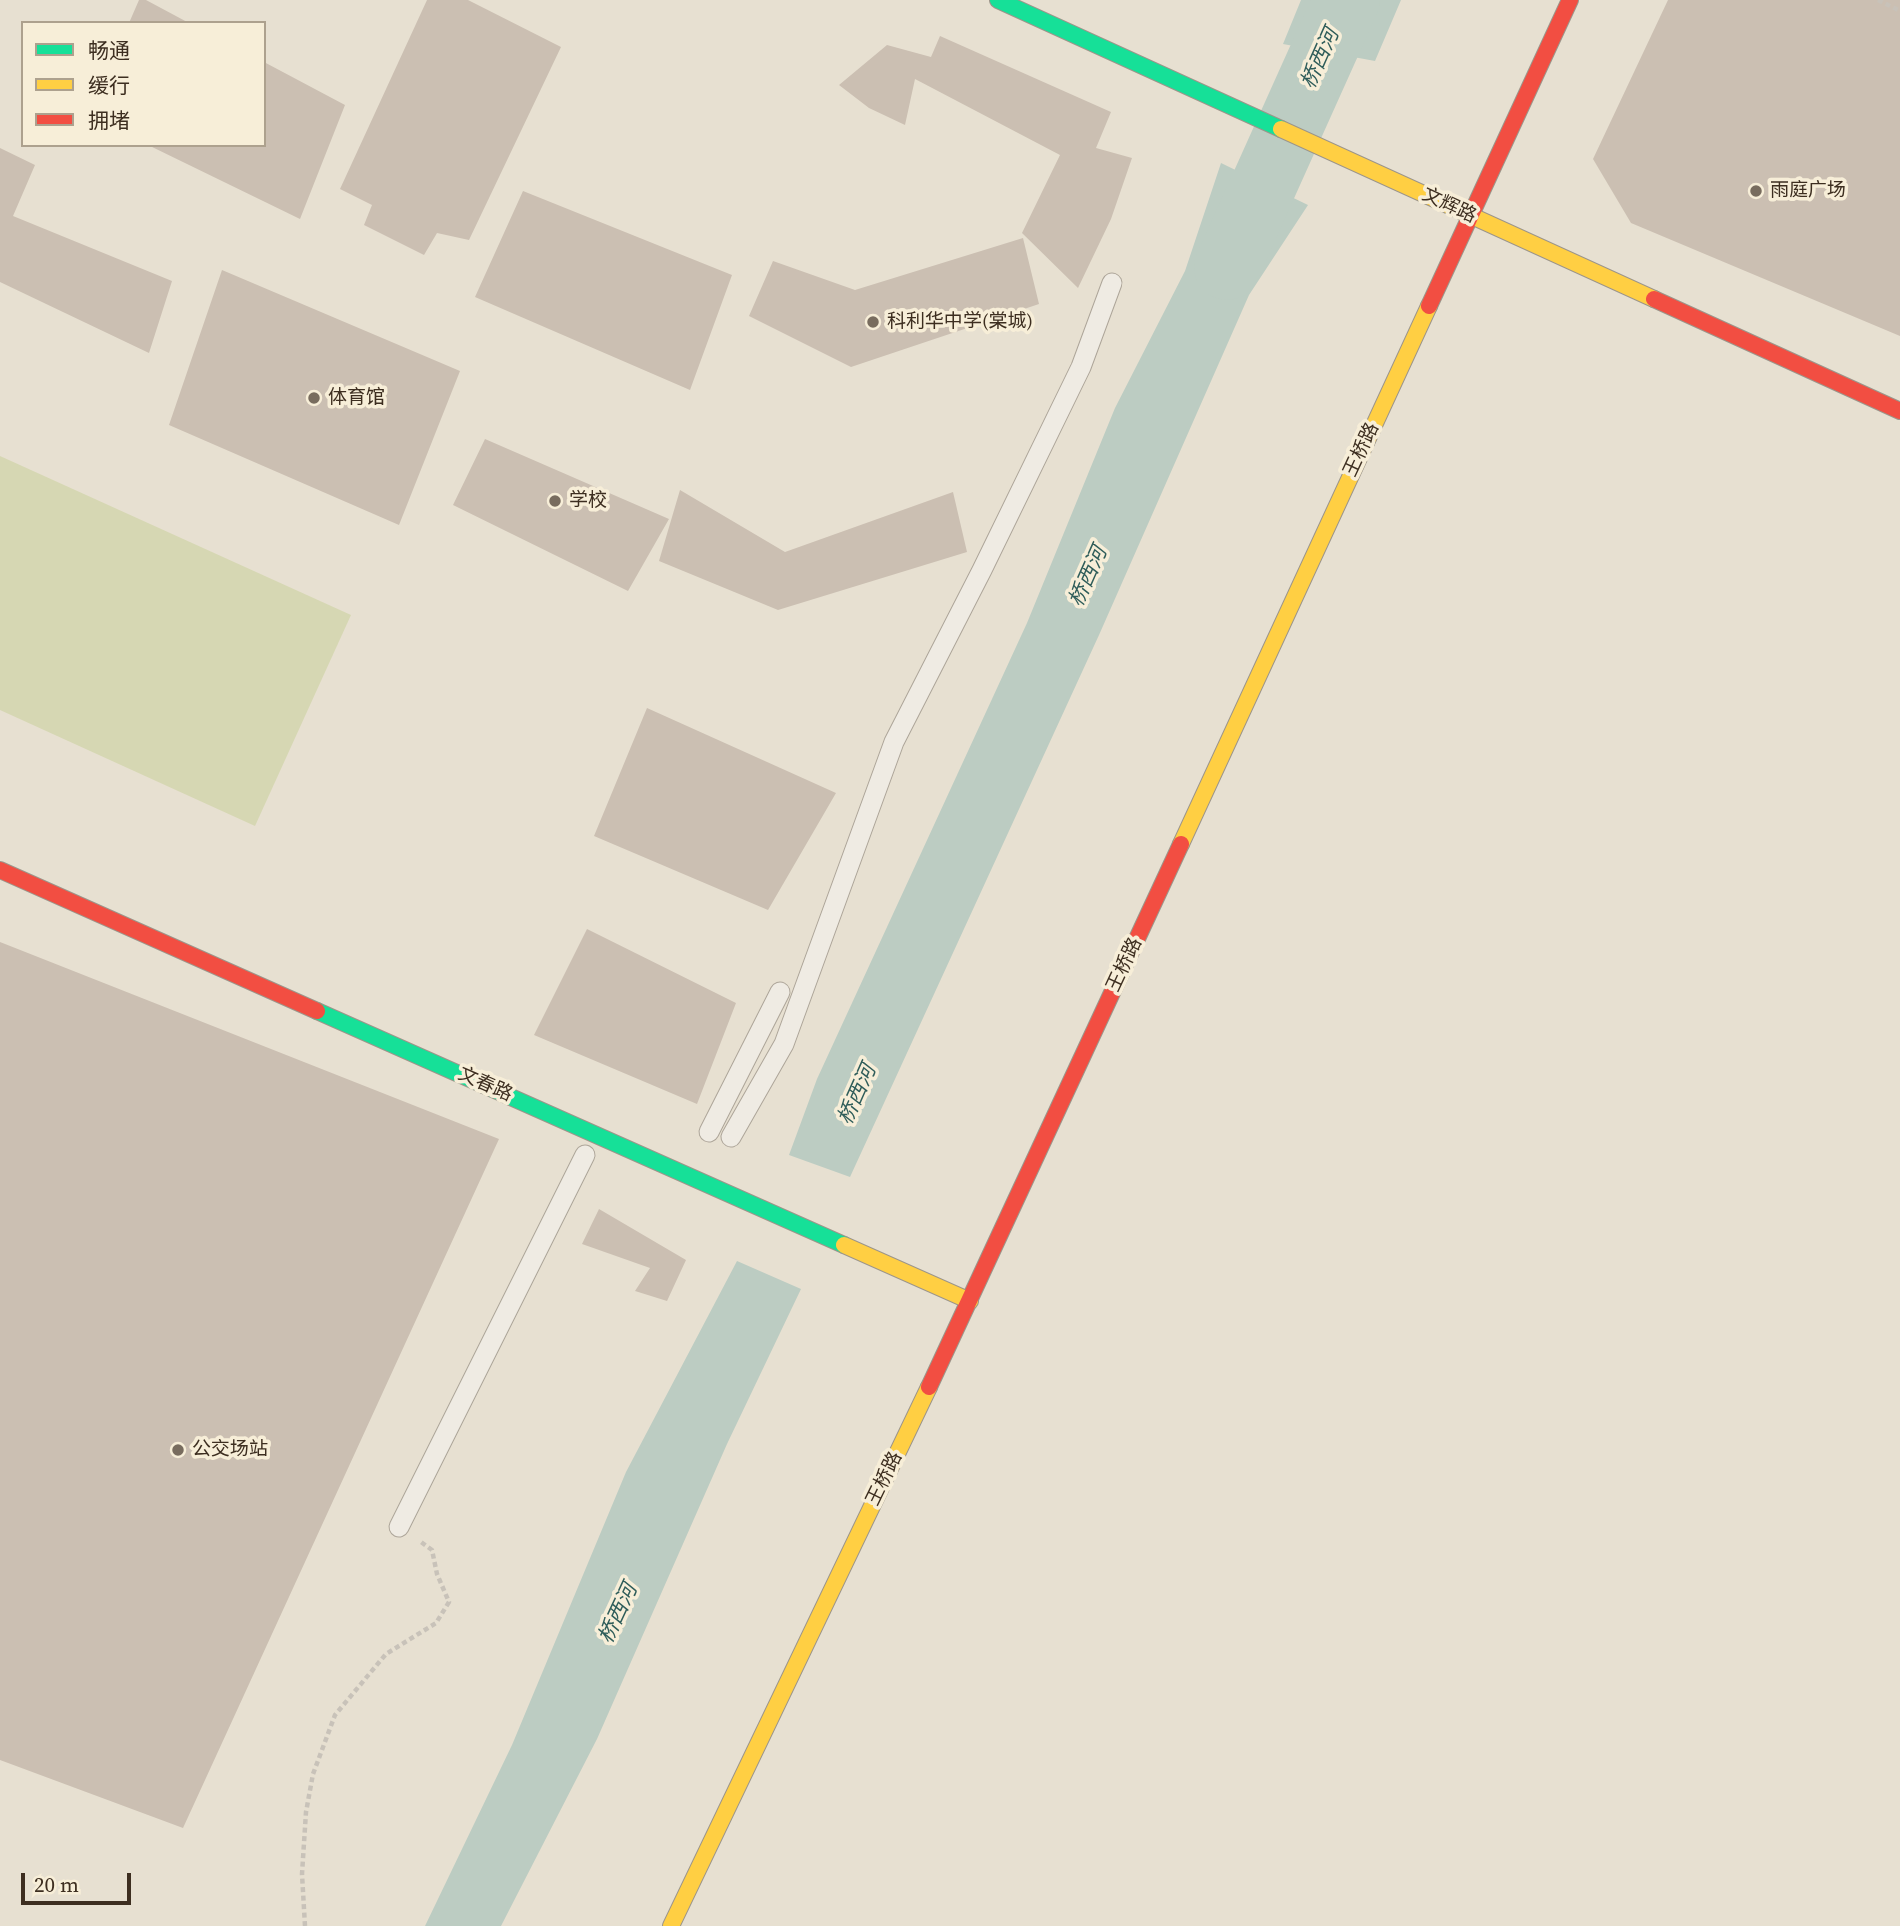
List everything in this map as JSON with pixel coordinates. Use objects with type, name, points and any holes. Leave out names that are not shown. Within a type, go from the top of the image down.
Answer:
[{"type":"street","name":"文辉路","points":[[998,0],[1900,411]]},
{"type":"street","name":"王桥路","points":[[671,1926],[970,1301],[1570,0]]},
{"type":"street","name":"文春路","points":[[0,870],[970,1301]]},
{"type":"lane","points":[[731,1137],[784,1044],[894,742],[1081,367],[1112,283]]},
{"type":"lane","points":[[709,1132],[780,992]]},
{"type":"lane","points":[[399,1527],[585,1155]]},
{"type":"path","points":[[1878,0],[1900,11]]},
{"type":"path","points":[[305,1926],[303,1874],[306,1812],[313,1774],[335,1715],[386,1654],[436,1623],[449,1602],[437,1574],[432,1550],[399,1527]]},
{"type":"green space","points":[[0,456],[351,615],[255,826],[0,710]]},
{"type":"water","points":[[1301,0],[1401,0],[1375,61],[1283,44]]},
{"type":"water","points":[[1221,163],[1308,205],[1249,295],[1099,635],[850,1177],[789,1155],[817,1079],[1027,623],[1115,408],[1185,271]]},
{"type":"water","points":[[737,1261],[801,1289],[727,1444],[597,1739],[501,1926],[425,1926],[512,1745],[626,1472]]},
{"type":"building","points":[[139,0],[146,0],[185,21],[130,21]]},
{"type":"building","points":[[427,0],[468,0],[561,47],[469,240],[437,233],[424,255],[364,225],[372,205],[340,189]]},
{"type":"building","name":"雨庭广场","points":[[1668,0],[1900,0],[1900,336],[1631,223],[1593,159]]},
{"type":"building","points":[[940,36],[1111,112],[1096,148],[1132,158],[1111,219],[1078,288],[1022,233],[1060,155],[915,79],[905,125],[869,108],[839,85],[887,45],[931,57]]},
{"type":"building","points":[[266,63],[345,105],[300,219],[152,147],[266,147]]},
{"type":"building","points":[[0,148],[35,165],[13,216],[172,281],[149,353],[0,282]]},
{"type":"building","points":[[523,191],[732,275],[690,390],[475,297]]},
{"type":"building","points":[[1023,238],[1039,304],[851,367],[749,316],[773,261],[855,290]]},
{"type":"building","name":"体育馆","points":[[222,270],[460,371],[399,525],[169,425]]},
{"type":"building","points":[[485,439],[669,519],[628,591],[453,505]]},
{"type":"building","points":[[680,490],[785,552],[953,492],[967,552],[778,610],[659,561]]},
{"type":"building","points":[[647,708],[836,793],[768,910],[594,836]]},
{"type":"building","points":[[587,929],[736,1003],[697,1104],[534,1035]]},
{"type":"building","name":"公交场站","points":[[0,942],[499,1139],[183,1828],[0,1760]]},
{"type":"building","points":[[599,1209],[686,1260],[667,1301],[635,1291],[650,1268],[582,1244]]},
{"type":"waterway","name":"桥西河","points":[[1227,267],[1347,0]]},
{"type":"traffic: fast","points":[[998,0],[1281,129]]},
{"type":"traffic: fast","points":[[317,1011],[844,1245]]},
{"type":"traffic: slow","points":[[1281,129],[1654,299]]},
{"type":"traffic: slow","points":[[1181,844],[1429,306]]},
{"type":"traffic: slow","points":[[844,1245],[970,1301]]},
{"type":"traffic: slow","points":[[671,1926],[929,1387]]},
{"type":"traffic: jam","points":[[1429,306],[1570,0]]},
{"type":"traffic: jam","points":[[1654,299],[1900,411]]},
{"type":"traffic: jam","points":[[929,1387],[1181,844]]},
{"type":"traffic: jam","points":[[0,870],[317,1011]]},
{"type":"place","name":"雨庭广场","points":[[1756,191]]},
{"type":"place","name":"科利华中学(棠城)","points":[[873,322]]},
{"type":"place","name":"体育馆","points":[[314,398]]},
{"type":"place","name":"学校","points":[[555,501]]},
{"type":"place","name":"公交场站","points":[[178,1450]]}]
